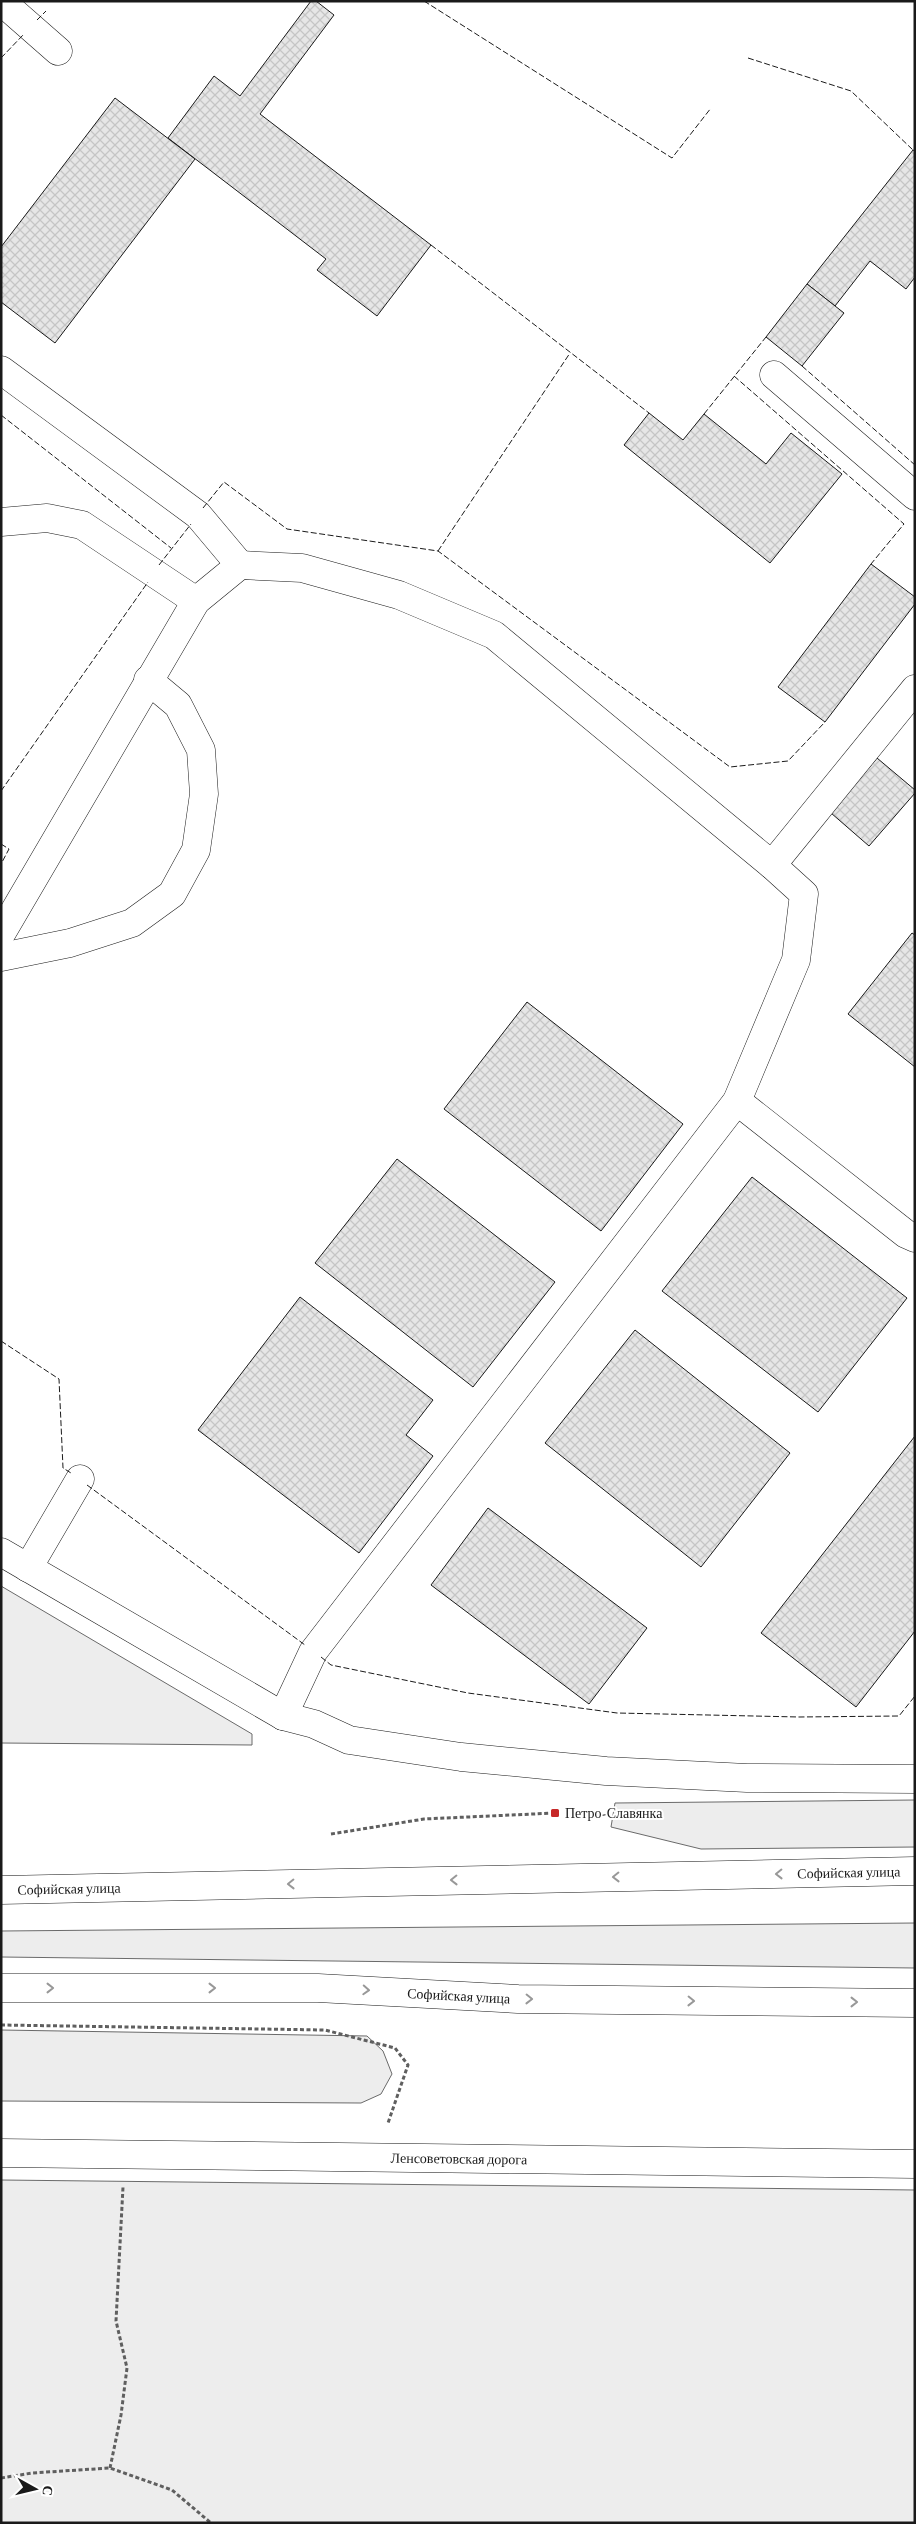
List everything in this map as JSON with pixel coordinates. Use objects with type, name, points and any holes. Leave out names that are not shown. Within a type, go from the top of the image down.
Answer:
[{"type":"street","points":[[1,2],[58,51]]},
{"type":"street","points":[[1,370],[198,515],[240,564]]},
{"type":"street","points":[[774,375],[915,496]]},
{"type":"street","points":[[1,522],[47,518],[82,525],[196,601]]},
{"type":"street","points":[[1,934],[148,680],[196,601],[240,564],[302,568],[390,592],[494,635],[772,865],[804,894],[796,960],[738,1101],[313,1652],[283,1716]]},
{"type":"street","points":[[1,957],[70,943],[132,923],[172,894],[196,850],[204,794],[201,750],[178,705],[148,680]]},
{"type":"street","points":[[772,865],[915,689]]},
{"type":"street","points":[[738,1101],[906,1234],[915,1238]]},
{"type":"street","points":[[28,1568],[80,1479]]},
{"type":"street","points":[[1,1552],[283,1716],[314,1724],[349,1740],[461,1757],[606,1771],[746,1778],[915,1779]]},
{"type":"street","name":"Софийская улица","points":[[1,1890],[915,1871]]},
{"type":"street","name":"Софийская улица","points":[[1,1988],[318,1988],[518,1999],[915,2003]]},
{"type":"street","name":"Ленсоветовская дорога","points":[[1,2153],[915,2164]]},
{"type":"path","points":[[331,1834],[424,1819],[555,1812]]},
{"type":"path","points":[[1,2025],[325,2030],[395,2048],[408,2065],[388,2123]]},
{"type":"path","points":[[110,2468],[121,2415],[127,2368],[116,2321],[124,2154]]},
{"type":"path","points":[[1,2478],[32,2473],[110,2468],[172,2490],[211,2523]]},
{"type":"shaded area","points":[[1,1586],[252,1734],[252,1745],[1,1743]]},
{"type":"shaded area","points":[[915,1800],[915,1847],[701,1849],[611,1827],[615,1803]]},
{"type":"shaded area","points":[[915,1923],[915,1968],[1,1957],[1,1931]]},
{"type":"shaded area","points":[[1,2030],[367,2036],[383,2051],[392,2074],[381,2094],[361,2103],[1,2101]]},
{"type":"shaded area","points":[[1,2180],[915,2190],[915,2523],[1,2523]]},
{"type":"building","points":[[311,1],[316,1],[334,15],[260,114],[431,245],[377,316],[317,270],[326,259],[168,138],[214,76],[240,96]]},
{"type":"building","points":[[115,98],[195,159],[55,343],[1,302],[1,247]]},
{"type":"building","points":[[913,150],[915,151],[915,277],[906,289],[870,261],[835,306],[807,284]]},
{"type":"building","points":[[807,284],[844,313],[802,366],[766,337]]},
{"type":"building","points":[[649,413],[683,440],[704,414],[766,464],[791,433],[842,474],[770,563],[624,445]]},
{"type":"building","points":[[871,564],[915,597],[915,604],[825,722],[778,687]]},
{"type":"building","points":[[877,758],[915,790],[915,793],[869,846],[831,813]]},
{"type":"building","points":[[912,933],[915,935],[915,1067],[848,1014]]},
{"type":"building","points":[[527,1002],[683,1124],[601,1231],[444,1109]]},
{"type":"building","points":[[397,1159],[555,1282],[473,1387],[315,1263]]},
{"type":"building","points":[[752,1177],[907,1298],[818,1412],[662,1291]]},
{"type":"building","points":[[300,1297],[433,1400],[406,1435],[433,1456],[359,1553],[198,1430]]},
{"type":"building","points":[[635,1330],[790,1453],[701,1567],[545,1443]]},
{"type":"building","points":[[915,1436],[915,1631],[856,1707],[761,1633]]},
{"type":"building","points":[[488,1508],[647,1628],[589,1704],[431,1585]]},
{"type":"fence","points":[[424,1],[672,158],[711,108]]},
{"type":"fence","points":[[37,20],[46,11]]},
{"type":"fence","points":[[1,58],[24,34]]},
{"type":"fence","points":[[748,58],[851,91],[913,150]]},
{"type":"fence","points":[[431,245],[649,413]]},
{"type":"fence","points":[[704,414],[766,337]]},
{"type":"fence","points":[[438,551],[570,353]]},
{"type":"fence","points":[[802,366],[915,465]]},
{"type":"fence","points":[[734,376],[904,524],[871,564]]},
{"type":"fence","points":[[1,415],[171,548]]},
{"type":"fence","points":[[203,508],[224,482],[287,529],[438,551],[730,767],[788,761],[825,722]]},
{"type":"fence","points":[[159,565],[191,524]]},
{"type":"fence","points":[[1,791],[148,582]]},
{"type":"fence","points":[[1,844],[9,849],[1,864]]},
{"type":"fence","points":[[1,1341],[59,1379],[63,1468],[71,1473]]},
{"type":"fence","points":[[87,1485],[305,1645]]},
{"type":"fence","points":[[321,1657],[331,1665],[468,1693],[617,1713],[799,1717],[899,1716],[915,1696]]},
{"type":"place","name":"Петро-Славянка","points":[[555,1813]]}]
